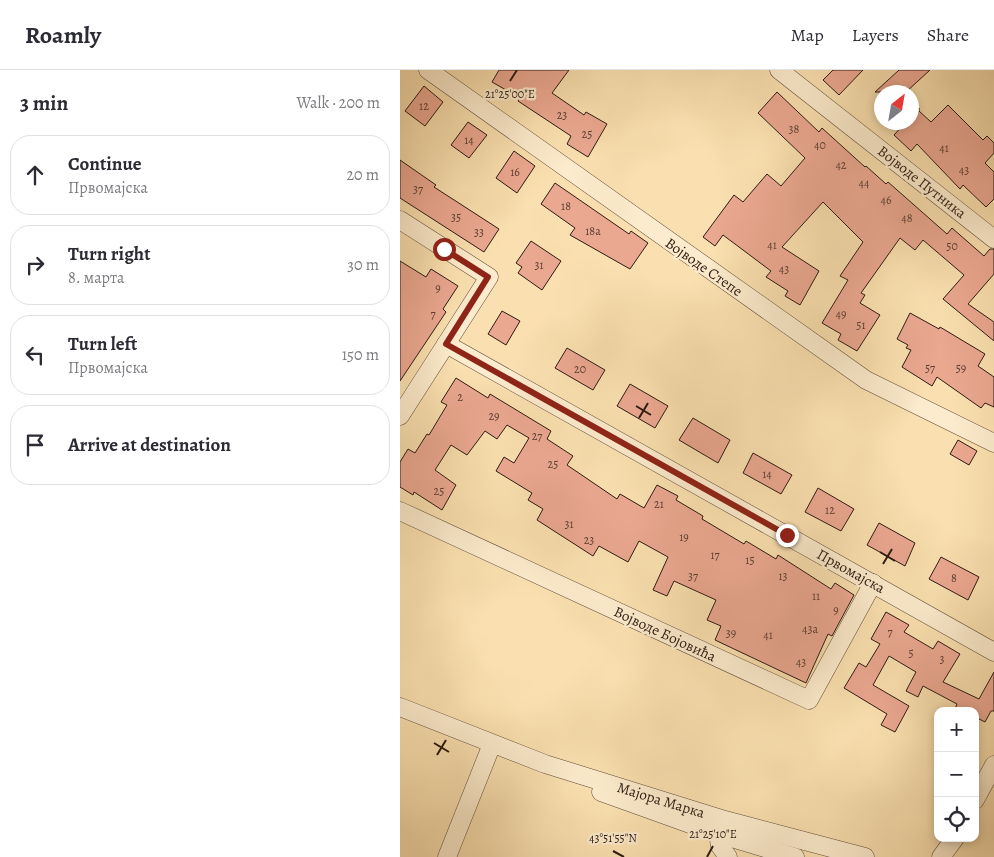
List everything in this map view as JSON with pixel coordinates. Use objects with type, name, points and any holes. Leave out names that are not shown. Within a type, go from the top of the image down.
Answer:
[{"type":"street","name":"Војводе Степе","points":[[428,70],[866,380],[994,443]]},
{"type":"street","name":"Војводе Путника","points":[[779,70],[994,239]]},
{"type":"street","points":[[400,220],[488,277],[400,416]]},
{"type":"street","name":"Првомајска","points":[[446,344],[994,652]]},
{"type":"street","name":"Војводе Бојовића","points":[[400,511],[809,700],[873,583]]},
{"type":"street","name":"Мајора Марка","points":[[400,707],[545,764],[725,820],[864,857]]},
{"type":"street","points":[[447,857],[492,744]]},
{"type":"street","name":"Мајора Марка","points":[[545,764],[585,786],[629,804],[718,834],[795,857]]},
{"type":"street","points":[[977,797],[994,765]]},
{"type":"street","points":[[718,834],[720,846],[728,857]]},
{"type":"building","points":[[499,70],[569,70],[552,93],[584,115],[586,112],[607,124],[588,157],[567,144],[571,136],[518,101],[520,98],[492,82]]},
{"type":"building","points":[[833,70],[863,70],[839,95],[823,80]]},
{"type":"building","points":[[899,70],[930,70],[914,85],[883,85]]},
{"type":"building","points":[[424,86],[443,102],[425,126],[405,111]]},
{"type":"building","points":[[777,92],[819,132],[822,128],[865,167],[886,184],[888,182],[947,234],[952,228],[984,256],[990,249],[994,249],[994,274],[968,304],[994,322],[994,341],[943,299],[964,275],[923,240],[915,250],[900,238],[861,293],[865,295],[860,303],[880,315],[857,351],[838,340],[841,334],[822,323],[848,280],[840,276],[863,242],[823,202],[782,247],[819,271],[800,305],[785,296],[788,291],[766,277],[771,271],[723,235],[715,246],[703,237],[734,195],[743,202],[767,174],[781,186],[805,158],[758,113]]},
{"type":"building","points":[[948,105],[983,140],[987,136],[994,143],[994,153],[985,163],[994,172],[994,199],[986,207],[963,185],[960,189],[917,144],[911,151],[894,135],[899,130],[919,130],[919,111],[931,122]]},
{"type":"building","points":[[468,122],[487,135],[469,158],[451,145]]},
{"type":"building","points":[[514,151],[535,166],[517,193],[496,178]]},
{"type":"building","points":[[400,160],[436,185],[434,187],[499,229],[484,252],[400,198]]},
{"type":"building","points":[[555,183],[629,234],[631,231],[648,243],[630,269],[570,235],[575,228],[541,204]]},
{"type":"building","points":[[531,241],[561,261],[542,290],[518,273],[522,267],[516,263]]},
{"type":"building","points":[[400,261],[426,277],[431,269],[458,286],[443,309],[446,312],[400,381]]},
{"type":"building","points":[[502,311],[520,321],[506,345],[488,334]]},
{"type":"building","points":[[910,313],[939,329],[940,327],[985,354],[978,366],[994,377],[994,407],[985,403],[981,408],[937,377],[932,386],[902,367],[911,350],[906,348],[908,345],[897,339]]},
{"type":"building","points":[[567,348],[605,370],[593,390],[555,368]]},
{"type":"building","points":[[456,378],[488,398],[490,394],[551,431],[547,439],[573,456],[567,465],[617,499],[620,494],[644,508],[657,485],[678,496],[676,500],[703,516],[702,519],[744,544],[746,541],[776,559],[778,555],[831,589],[835,583],[854,595],[832,636],[828,634],[806,683],[715,640],[721,626],[707,620],[716,600],[674,581],[667,596],[653,590],[668,557],[639,541],[628,562],[599,546],[593,556],[537,520],[543,509],[528,500],[532,493],[496,471],[504,457],[514,463],[529,438],[507,425],[497,439],[485,431],[467,455],[451,445],[435,470],[456,485],[442,510],[414,492],[413,495],[400,487],[400,462],[408,449],[415,453],[427,434],[429,435],[447,405],[441,402]]},
{"type":"building","points":[[630,384],[668,406],[655,428],[617,406]]},
{"type":"building","points":[[693,418],[730,440],[718,463],[679,440]]},
{"type":"building","points":[[958,440],[977,451],[969,465],[950,454]]},
{"type":"building","points":[[753,453],[792,475],[781,494],[743,473]]},
{"type":"building","points":[[818,488],[854,509],[841,531],[805,512]]},
{"type":"building","points":[[879,523],[915,543],[905,566],[867,545]]},
{"type":"building","points":[[941,557],[979,577],[968,600],[929,579]]},
{"type":"building","points":[[886,612],[909,625],[904,632],[933,649],[938,641],[960,654],[943,682],[979,699],[994,672],[994,711],[991,711],[985,722],[979,719],[979,707],[956,707],[957,704],[923,686],[918,697],[906,691],[916,672],[889,656],[873,685],[909,706],[895,732],[881,725],[887,714],[844,688],[859,663],[866,667],[880,644],[871,639]]},
{"type":"route","points":[[444,249],[488,277],[446,344],[787,535]]}]
